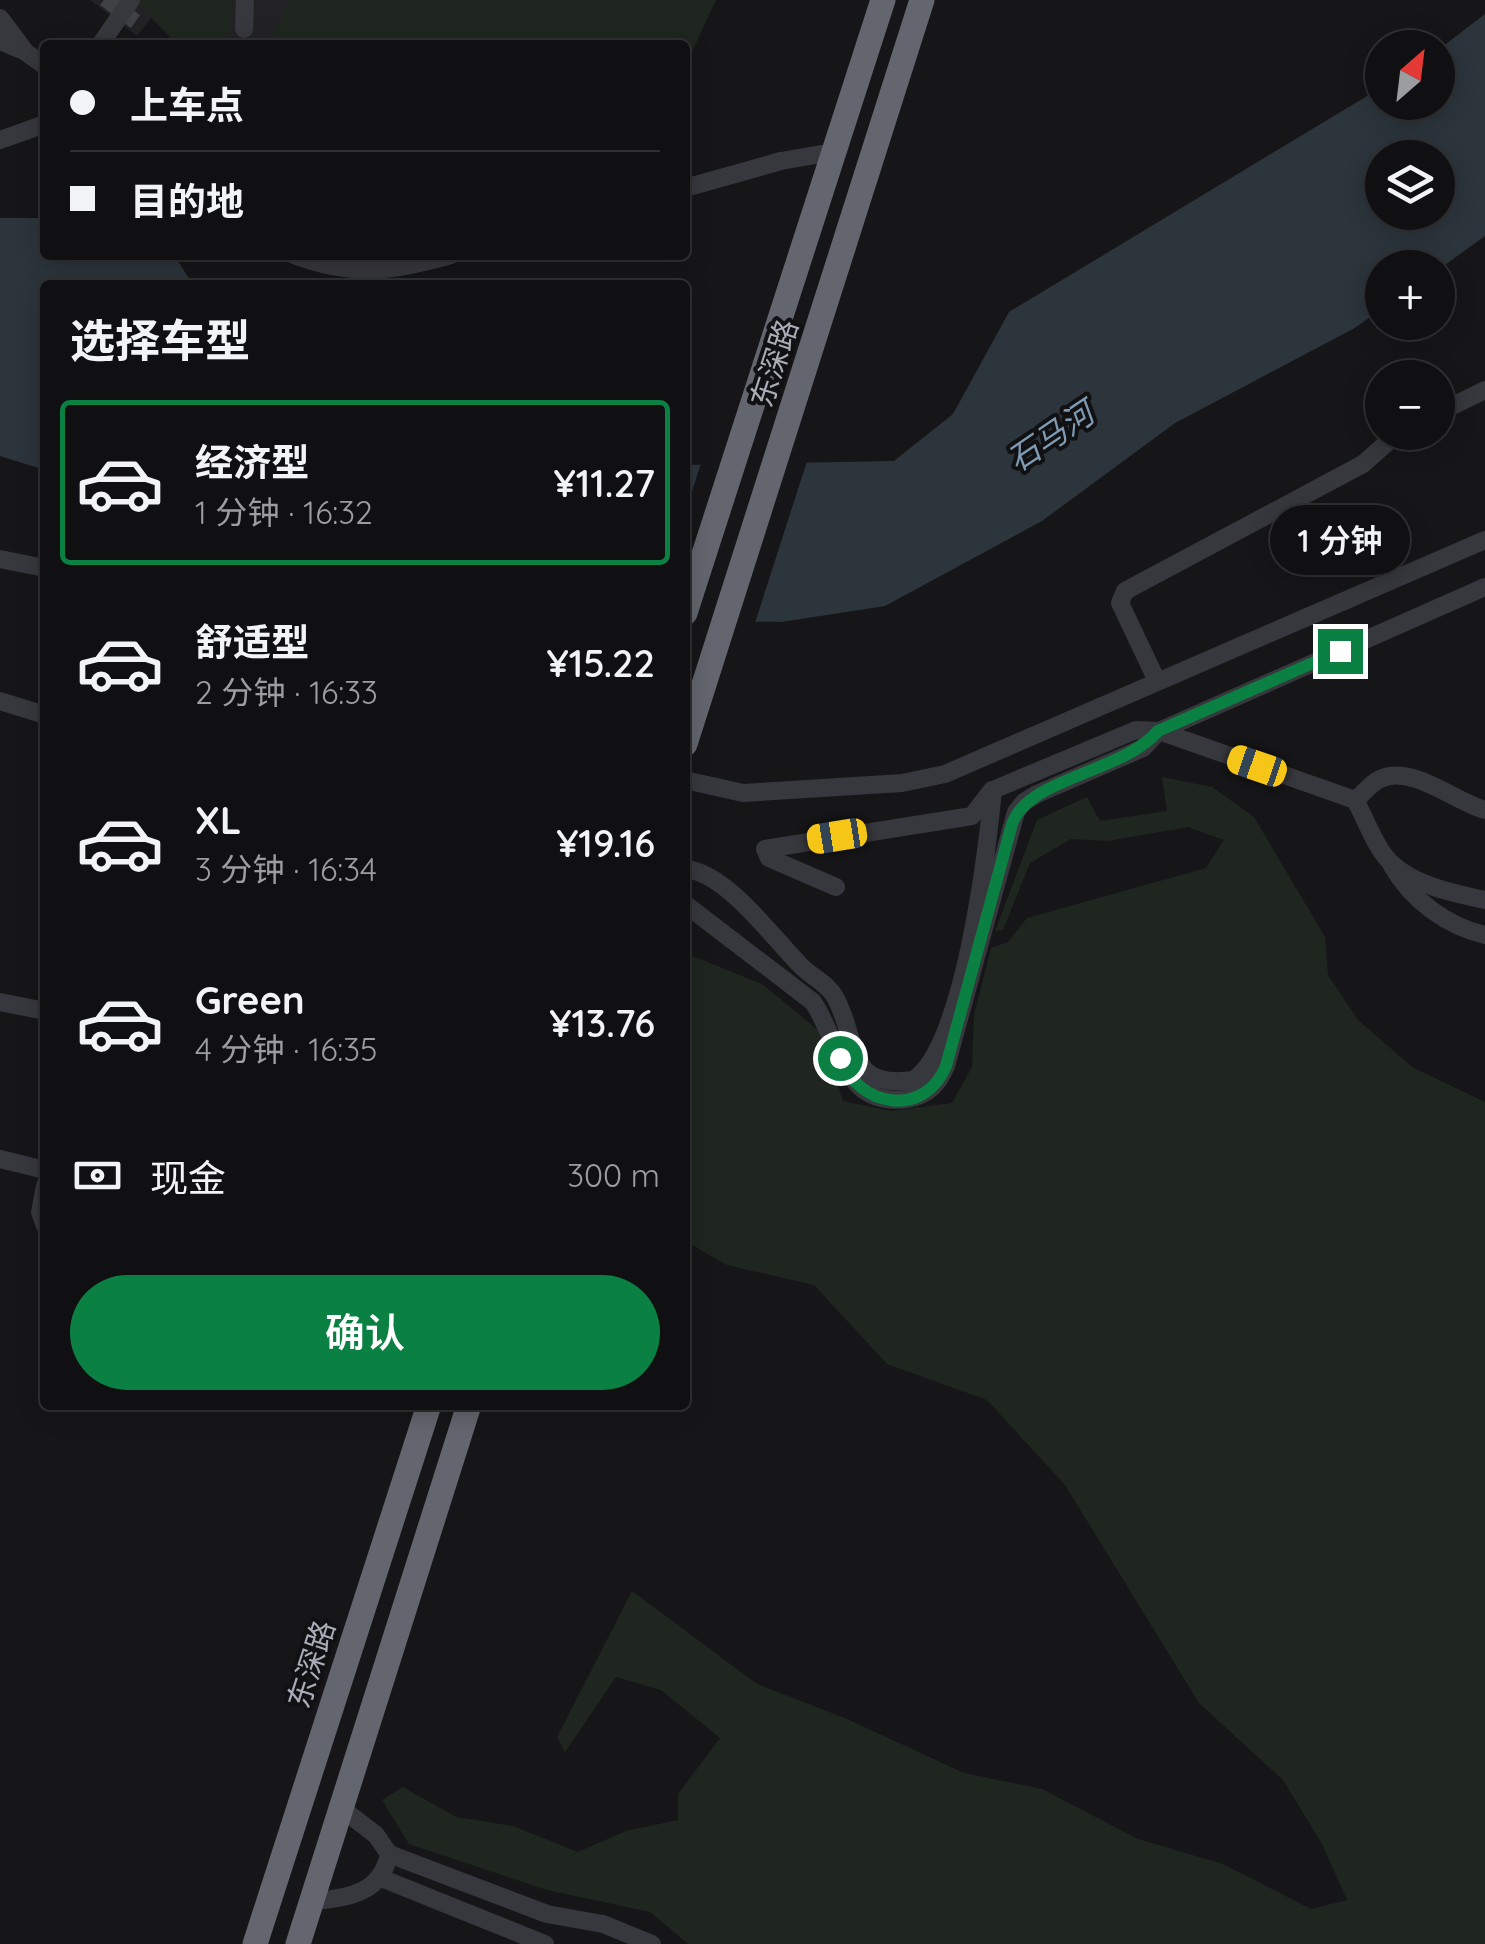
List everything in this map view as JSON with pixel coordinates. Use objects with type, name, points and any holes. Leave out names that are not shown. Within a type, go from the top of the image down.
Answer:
[{"type":"highway","name":"东深路","points":[[690,599],[882,0]]},
{"type":"highway","name":"东深路","points":[[690,729],[922,0]]},
{"type":"highway","name":"东深路","points":[[255,1944],[427,1410]]},
{"type":"highway","points":[[298,1944],[467,1410]]},
{"type":"street","points":[[103,40],[131,0]]},
{"type":"street","points":[[244,29],[245,0]]},
{"type":"street","points":[[0,18],[24,51]]},
{"type":"street","points":[[0,41],[40,62]]},
{"type":"street","points":[[0,140],[40,126]]},
{"type":"street","points":[[690,187],[782,161],[832,152]]},
{"type":"street","points":[[308,260],[360,272],[429,260]]},
{"type":"street","points":[[1455,405],[1485,390]]},
{"type":"street","points":[[1156,681],[1120,603],[1125,590],[1363,464],[1379,450]]},
{"type":"street","points":[[690,781],[743,793],[922,780],[945,774],[1485,540]]},
{"type":"street","points":[[0,559],[40,567]]},
{"type":"street","points":[[690,908],[813,1002],[824,1017],[846,1076],[859,1090],[877,1098],[914,1097],[933,1089],[946,1066],[1016,812],[1024,802],[1143,748],[1158,731],[1485,587]]},
{"type":"street","points":[[0,701],[40,713]]},
{"type":"street","points":[[836,887],[769,858],[766,849],[972,816],[992,790],[1136,730],[1158,731],[1355,800],[1403,885],[1447,921],[1485,934]]},
{"type":"street","points":[[1355,800],[1380,779],[1398,776],[1412,778],[1485,810]]},
{"type":"street","points":[[690,871],[701,872],[740,902],[807,972],[828,987],[862,1068],[879,1081],[913,1080],[934,1060],[974,932],[984,880],[992,790]]},
{"type":"street","points":[[1390,862],[1416,880],[1485,900]]},
{"type":"street","points":[[0,1002],[40,1010]]},
{"type":"street","points":[[0,1159],[40,1169]]},
{"type":"street","points":[[341,1808],[376,1835],[389,1854],[547,1914],[602,1924],[652,1944]]},
{"type":"street","points":[[311,1902],[364,1892],[381,1878],[389,1854]]},
{"type":"street","points":[[381,1878],[540,1941],[547,1914]]},
{"type":"shaded area","points":[[90,0],[295,0],[281,40],[186,40],[152,17],[137,36]]},
{"type":"shaded area","points":[[231,0],[230,40],[172,40],[137,2]]},
{"type":"shaded area","points":[[289,0],[716,0],[690,54],[690,40],[272,40]]},
{"type":"shaded area","points":[[1162,777],[1212,787],[1254,817],[1325,937],[1328,975],[1358,1020],[1412,1067],[1485,1102],[1485,1944],[688,1944],[650,1912],[547,1890],[409,1844],[382,1800],[403,1787],[456,1817],[513,1826],[578,1852],[626,1831],[678,1820],[678,1794],[720,1738],[661,1690],[616,1677],[565,1752],[557,1737],[632,1591],[757,1684],[845,1718],[964,1773],[1042,1789],[1138,1839],[1223,1864],[1311,1909],[1347,1900],[1322,1844],[1283,1780],[1199,1703],[1065,1485],[987,1400],[887,1364],[814,1285],[727,1265],[690,1244],[690,955],[762,984],[819,1031],[843,1101],[891,1111],[952,1103],[972,1067],[974,1015],[991,948],[1008,942],[1027,918],[1206,868],[1224,840],[1188,827],[1108,841],[1071,839],[1030,863],[1003,930],[995,931],[1037,820],[1087,797],[1100,821],[1167,811]]},
{"type":"water","name":"石马河","points":[[1485,14],[1485,236],[1455,258],[1455,250],[1365,250],[1365,321],[1175,423],[1042,521],[885,606],[781,622],[690,620],[690,465],[894,461],[953,414],[1009,312],[1365,97],[1365,120],[1455,120],[1455,37]]},
{"type":"water","points":[[0,218],[40,218],[40,260],[177,260],[190,280],[40,280],[40,468],[0,456]]},
{"type":"pier","points":[[808,458],[754,626],[690,625],[690,498],[702,460]]},
{"type":"building","points":[[104,0],[120,0],[140,15],[131,28],[100,5]]},
{"type":"route","points":[[840,1058],[846,1076],[859,1090],[877,1098],[914,1097],[933,1089],[946,1066],[1012,824],[1024,802],[1143,748],[1158,731],[1340,651]]}]
